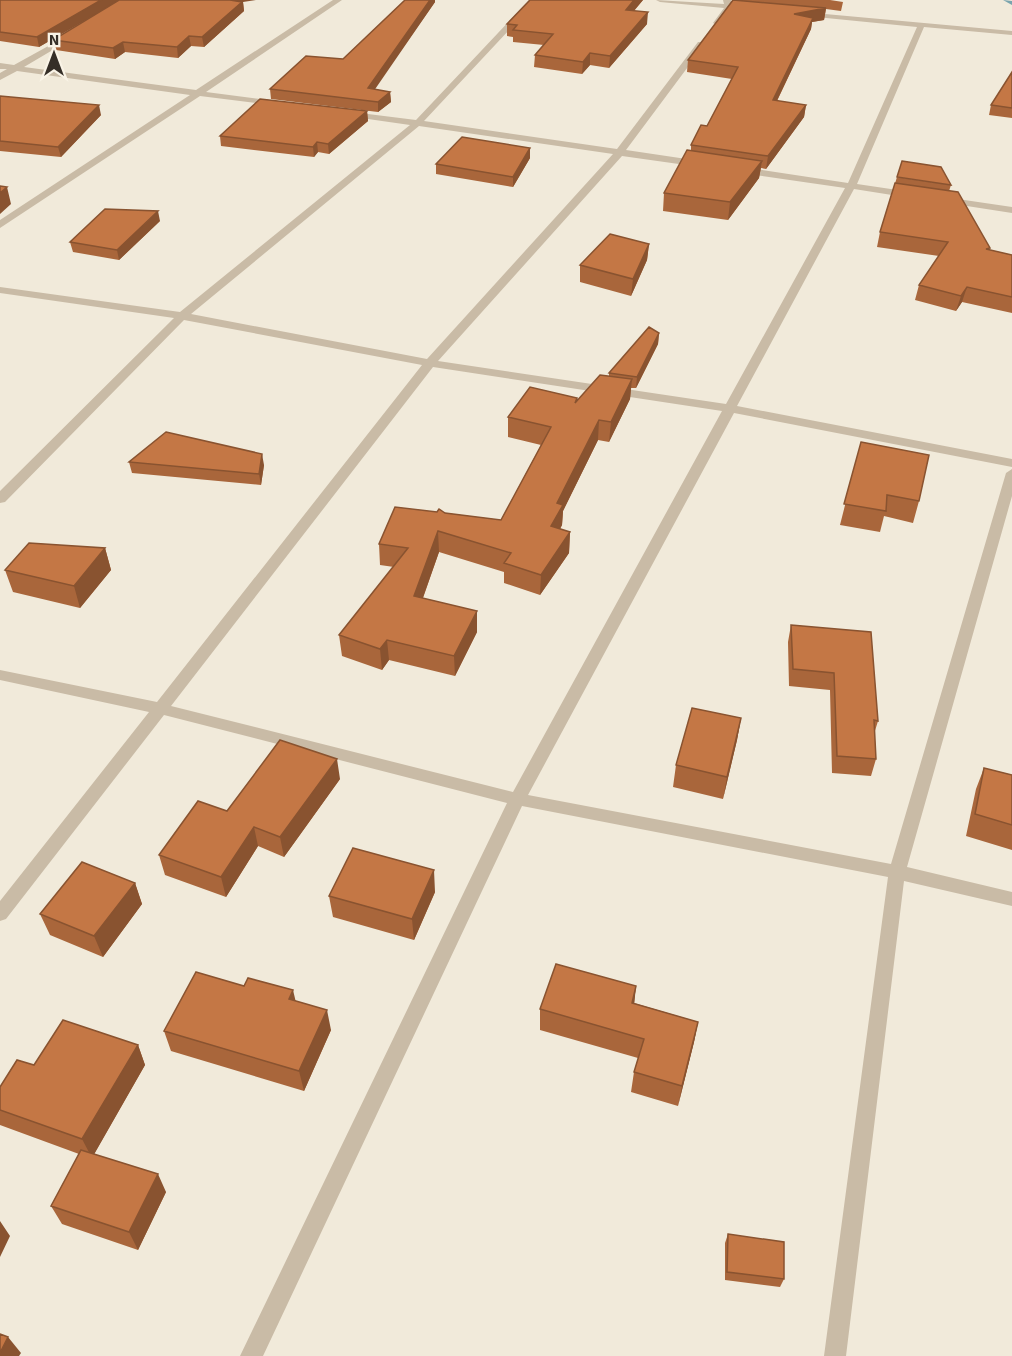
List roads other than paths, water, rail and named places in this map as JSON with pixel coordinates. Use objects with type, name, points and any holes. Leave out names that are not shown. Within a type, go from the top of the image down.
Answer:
[{"type":"street","points":[[0,225],[338,0]]},
{"type":"street","points":[[0,499],[182,316],[419,122],[533,0]]},
{"type":"street","points":[[660,0],[732,5]]},
{"type":"street","points":[[0,914],[430,363],[620,152],[732,5]]},
{"type":"street","points":[[797,14],[1012,33]]},
{"type":"street","points":[[251,1356],[517,799],[850,186],[921,26]]},
{"type":"street","points":[[0,77],[82,28]]},
{"type":"street","points":[[0,66],[291,106]]},
{"type":"street","points":[[338,112],[712,165]]},
{"type":"street","points":[[735,169],[920,196]]},
{"type":"street","points":[[931,198],[1012,210]]},
{"type":"street","points":[[0,290],[182,316],[430,363],[728,408],[1012,463]]},
{"type":"street","points":[[836,1356],[897,872],[1012,472]]},
{"type":"street","points":[[0,675],[162,709],[517,799],[897,872],[1012,899]]},
{"type":"waterway","points":[[1006,0],[1012,3]]}]
